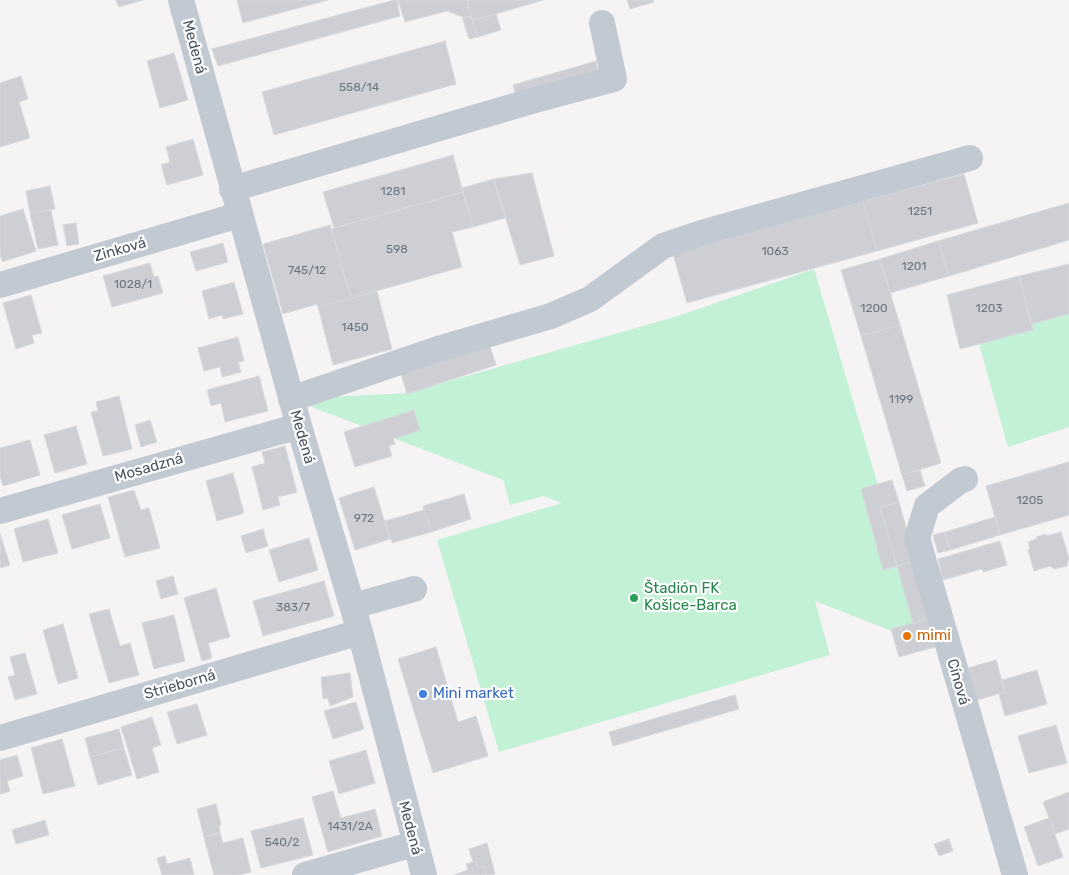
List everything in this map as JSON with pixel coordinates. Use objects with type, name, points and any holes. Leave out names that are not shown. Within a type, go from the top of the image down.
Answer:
[{"type":"street","name":"Medená","points":[[181,0],[291,399],[353,606],[414,844],[424,875]]},
{"type":"street","points":[[232,189],[535,100],[614,79],[602,23]]},
{"type":"street","points":[[291,399],[438,349],[552,316],[590,299],[663,246],[701,233],[970,158]]},
{"type":"street","name":"Zinková","points":[[0,285],[240,215]]},
{"type":"street","name":"Mosadzná","points":[[0,510],[299,426]]},
{"type":"street","name":"Cínová","points":[[965,478],[927,506],[917,538],[1014,875]]},
{"type":"street","points":[[353,606],[414,589]]},
{"type":"street","name":"Strieborná","points":[[0,738],[360,632]]},
{"type":"street","points":[[305,875],[414,844]]},
{"type":"green space","points":[[814,269],[925,644],[815,601],[830,655],[499,752],[437,540],[562,503],[543,496],[510,505],[503,480],[291,399],[407,393],[678,316]]},
{"type":"green space","points":[[1069,314],[1069,427],[1008,447],[979,344],[1033,330],[1031,324]]},
{"type":"building","points":[[116,0],[143,0],[119,7]]},
{"type":"building","points":[[237,0],[328,0],[243,23]]},
{"type":"building","points":[[397,0],[400,16],[218,66],[212,49]]},
{"type":"building","points":[[398,0],[467,0],[471,16],[465,18],[447,11],[405,22]]},
{"type":"building","points":[[467,0],[543,0],[472,21]]},
{"type":"building","points":[[627,0],[653,0],[654,2],[630,9]]},
{"type":"building","points":[[496,14],[501,30],[478,37],[472,21]]},
{"type":"building","points":[[471,16],[478,37],[469,39],[462,17]]},
{"type":"building","points":[[445,41],[456,84],[274,135],[262,92]]},
{"type":"building","points":[[174,53],[188,100],[160,108],[147,61]]},
{"type":"building","points":[[596,61],[598,73],[516,96],[513,85]]},
{"type":"building","points":[[21,76],[28,99],[19,102],[30,138],[0,147],[0,83]]},
{"type":"building","points":[[193,139],[203,175],[167,185],[161,165],[170,162],[166,147]]},
{"type":"building","points":[[453,155],[463,192],[334,228],[323,192]]},
{"type":"building","points":[[532,173],[554,256],[520,265],[494,179]]},
{"type":"building","points":[[964,174],[978,223],[877,251],[863,201]]},
{"type":"building","points":[[494,179],[505,218],[473,227],[462,188]]},
{"type":"building","points":[[50,186],[55,209],[30,213],[26,191]]},
{"type":"building","points":[[463,192],[473,227],[452,232],[462,267],[351,298],[331,229]]},
{"type":"building","points":[[863,201],[877,251],[687,303],[673,254]]},
{"type":"building","points":[[1069,203],[1069,240],[949,276],[938,241]]},
{"type":"building","points":[[23,209],[36,251],[2,262],[0,253],[0,216]]},
{"type":"building","points":[[51,210],[58,245],[38,249],[30,213]]},
{"type":"building","points":[[76,223],[79,244],[67,246],[63,225]]},
{"type":"building","points":[[330,225],[351,298],[318,307],[317,304],[283,314],[263,244]]},
{"type":"building","points":[[938,241],[949,276],[890,293],[880,259]]},
{"type":"building","points":[[223,243],[228,262],[196,271],[190,252]]},
{"type":"building","points":[[880,259],[900,325],[861,336],[841,270]]},
{"type":"building","points":[[150,263],[154,277],[158,276],[163,293],[112,307],[103,276]]},
{"type":"building","points":[[1069,264],[1069,314],[1031,324],[1019,276]]},
{"type":"building","points":[[1019,276],[1033,330],[960,349],[947,295]]},
{"type":"building","points":[[234,282],[243,314],[223,319],[222,315],[209,319],[202,291]]},
{"type":"building","points":[[377,291],[392,349],[333,365],[318,307]]},
{"type":"building","points":[[31,295],[42,333],[32,335],[34,343],[16,349],[3,303]]},
{"type":"building","points":[[900,325],[941,463],[902,475],[861,336]]},
{"type":"building","points":[[238,337],[244,361],[238,362],[241,372],[222,377],[220,367],[204,371],[198,348]]},
{"type":"building","points":[[489,343],[496,365],[407,394],[400,371]]},
{"type":"building","points":[[259,376],[268,411],[225,422],[221,403],[211,406],[207,390]]},
{"type":"building","points":[[119,396],[132,449],[103,456],[91,412],[98,411],[96,402]]},
{"type":"building","points":[[414,410],[420,430],[393,439],[395,444],[389,446],[392,456],[355,467],[344,432]]},
{"type":"building","points":[[150,420],[157,442],[141,447],[135,425]]},
{"type":"building","points":[[76,426],[87,464],[55,473],[44,435]]},
{"type":"building","points":[[30,440],[40,475],[3,486],[0,476],[0,448]]},
{"type":"building","points":[[285,446],[297,492],[278,497],[280,505],[263,510],[252,467],[265,463],[262,452]]},
{"type":"building","points":[[1069,462],[1069,515],[1000,535],[986,486]]},
{"type":"building","points":[[920,470],[925,486],[907,491],[902,475]]},
{"type":"building","points":[[233,473],[244,513],[217,521],[206,481]]},
{"type":"building","points":[[892,480],[899,502],[880,507],[897,566],[883,570],[861,489]]},
{"type":"building","points":[[374,487],[390,539],[355,550],[339,498]]},
{"type":"building","points":[[134,490],[141,510],[149,508],[160,548],[125,557],[108,497]]},
{"type":"building","points":[[464,494],[471,519],[431,532],[423,506]]},
{"type":"building","points":[[899,502],[915,560],[897,566],[880,507]]},
{"type":"building","points":[[100,504],[110,538],[72,549],[62,515]]},
{"type":"building","points":[[424,510],[431,532],[392,543],[385,521]]},
{"type":"building","points":[[995,517],[1000,535],[950,550],[945,532]]},
{"type":"building","points":[[48,519],[58,553],[23,562],[14,529]]},
{"type":"building","points":[[263,529],[268,546],[246,553],[241,536]]},
{"type":"building","points":[[945,532],[950,550],[938,553],[933,535]]},
{"type":"building","points":[[1061,532],[1069,558],[1067,566],[1054,569],[1050,566],[1034,571],[1028,550],[1030,549],[1028,542],[1037,539],[1036,537]]},
{"type":"building","points":[[0,534],[10,565],[0,568]]},
{"type":"building","points":[[309,538],[318,570],[279,582],[269,550]]},
{"type":"building","points":[[1000,541],[1007,565],[983,572],[982,569],[943,580],[938,559]]},
{"type":"building","points":[[915,560],[931,618],[913,623],[897,566]]},
{"type":"building","points":[[173,576],[178,594],[161,599],[156,581]]},
{"type":"building","points":[[324,581],[334,616],[263,636],[253,601]]},
{"type":"building","points":[[216,588],[230,637],[208,643],[212,658],[202,661],[184,598]]},
{"type":"building","points":[[109,609],[120,646],[130,643],[139,675],[109,683],[89,614]]},
{"type":"building","points":[[174,615],[185,661],[154,669],[142,623]]},
{"type":"building","points":[[931,618],[939,646],[899,657],[891,629]]},
{"type":"building","points":[[63,624],[78,678],[58,684],[43,630]]},
{"type":"building","points":[[436,647],[458,722],[476,716],[488,756],[433,773],[398,659]]},
{"type":"building","points":[[25,653],[37,694],[15,700],[8,677],[15,675],[10,657]]},
{"type":"building","points":[[996,660],[1005,692],[977,700],[968,668]]},
{"type":"building","points":[[1037,670],[1047,704],[1005,716],[999,694],[1005,692],[1002,680]]},
{"type":"building","points":[[350,673],[353,697],[330,706],[328,698],[323,699],[321,677]]},
{"type":"building","points":[[735,695],[739,709],[613,746],[609,732]]},
{"type":"building","points":[[356,702],[364,729],[333,739],[324,711]]},
{"type":"building","points":[[197,704],[207,735],[177,744],[167,712]]},
{"type":"building","points":[[152,717],[161,745],[152,748],[159,772],[137,779],[121,727]]},
{"type":"building","points":[[1056,725],[1067,763],[1029,773],[1018,736]]},
{"type":"building","points":[[119,729],[124,748],[90,757],[85,738]]},
{"type":"building","points":[[62,739],[75,786],[43,794],[31,748]]},
{"type":"building","points":[[124,748],[132,775],[98,785],[90,757]]},
{"type":"building","points":[[366,750],[375,783],[339,794],[329,761]]},
{"type":"building","points":[[17,755],[23,776],[7,781],[10,791],[0,794],[0,760]]},
{"type":"building","points":[[333,791],[341,818],[375,809],[382,836],[328,852],[312,797]]},
{"type":"building","points":[[1069,792],[1069,829],[1055,834],[1043,802]]},
{"type":"building","points":[[216,804],[221,825],[219,826],[220,833],[204,837],[197,809]]},
{"type":"building","points":[[303,818],[313,855],[261,868],[251,831]]},
{"type":"building","points":[[1049,818],[1063,857],[1038,866],[1024,827]]},
{"type":"building","points":[[45,820],[49,835],[16,844],[12,830]]},
{"type":"building","points":[[220,833],[223,843],[243,838],[251,872],[239,875],[214,875],[204,837]]},
{"type":"building","points":[[949,839],[953,851],[939,856],[934,844]]},
{"type":"building","points":[[487,843],[495,874],[491,875],[486,875],[483,866],[478,868],[476,861],[473,862],[469,849]]},
{"type":"building","points":[[165,856],[167,864],[190,858],[194,875],[162,875],[157,858]]},
{"type":"building","points":[[476,861],[478,868],[483,866],[486,875],[454,875],[468,870],[466,864]]},
{"type":"place","name":"Štadión FK Košice-Barca","points":[[634,598]]},
{"type":"place","name":"mimi","points":[[907,636]]},
{"type":"place","name":"Mini market","points":[[423,694]]}]
